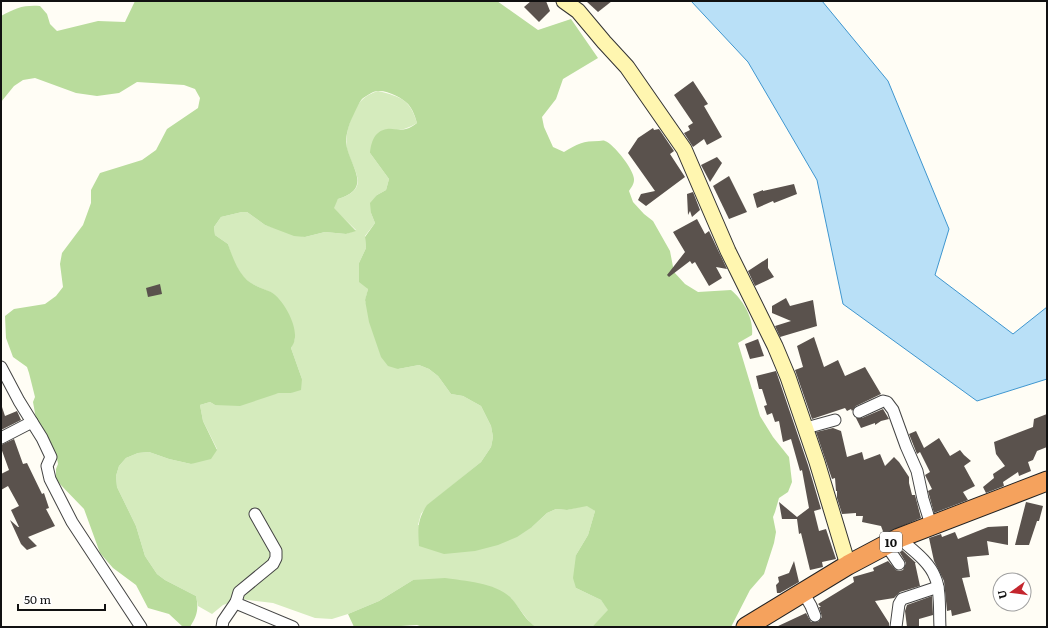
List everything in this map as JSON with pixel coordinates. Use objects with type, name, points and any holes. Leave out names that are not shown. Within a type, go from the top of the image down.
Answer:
[{"type":"highway","name":"10","points":[[746,627],[848,565],[892,541],[1047,481]]},
{"type":"street","points":[[564,1],[578,11],[627,67],[684,149],[728,251],[775,346],[788,376],[806,428],[848,565]]},
{"type":"street","points":[[1,367],[19,401],[42,438],[51,457],[47,466],[50,479],[72,522],[141,627]]},
{"type":"street","points":[[859,412],[883,401],[887,402],[893,410],[916,470],[931,525]]},
{"type":"street","points":[[806,428],[835,420]]},
{"type":"street","points":[[1,438],[32,422]]},
{"type":"street","points":[[222,627],[223,621],[236,602],[238,592],[273,564],[276,558],[276,551],[255,514]]},
{"type":"street","points":[[892,541],[899,564]]},
{"type":"street","points":[[892,541],[929,567],[935,577],[938,587],[940,627]]},
{"type":"street","points":[[896,627],[899,604],[902,600],[938,587]]},
{"type":"street","points":[[803,592],[815,616]]},
{"type":"street","points":[[236,602],[293,627]]},
{"type":"green space","points":[[135,1],[497,1],[538,30],[571,19],[598,58],[563,79],[556,99],[542,117],[544,127],[553,147],[564,152],[584,142],[604,141],[609,143],[628,164],[634,181],[629,191],[633,202],[653,221],[670,251],[674,272],[685,284],[698,292],[731,290],[740,299],[747,310],[751,322],[752,335],[738,343],[760,416],[773,437],[789,457],[792,482],[788,492],[779,498],[773,517],[776,532],[764,574],[750,590],[731,627],[592,627],[608,610],[601,600],[576,588],[573,578],[576,555],[588,535],[595,511],[587,506],[567,510],[556,509],[547,513],[532,527],[517,537],[498,545],[475,551],[444,554],[419,546],[419,525],[421,515],[427,505],[481,462],[491,447],[493,437],[491,426],[481,406],[463,396],[451,394],[438,376],[429,369],[419,365],[398,369],[388,366],[381,357],[369,322],[365,300],[368,289],[359,282],[359,263],[366,248],[365,237],[375,223],[371,213],[370,203],[377,195],[386,190],[389,179],[370,153],[371,145],[376,135],[383,130],[406,129],[417,123],[413,111],[406,102],[399,97],[382,91],[374,92],[362,99],[351,120],[347,133],[346,142],[357,175],[357,182],[355,189],[349,194],[338,199],[334,208],[356,231],[346,234],[325,232],[305,237],[294,236],[265,225],[247,212],[221,217],[214,227],[215,235],[228,244],[236,265],[244,277],[260,288],[276,295],[288,312],[295,331],[295,340],[291,348],[302,379],[301,390],[291,393],[279,393],[240,406],[215,405],[210,402],[200,405],[203,421],[217,450],[211,459],[191,464],[169,459],[149,452],[138,453],[126,458],[119,466],[116,476],[117,487],[136,526],[145,556],[157,574],[165,580],[196,596],[197,601],[197,612],[190,627],[183,627],[169,614],[148,608],[136,585],[113,568],[100,553],[84,509],[56,480],[56,469],[58,464],[56,453],[36,419],[33,402],[35,397],[29,373],[27,367],[13,357],[6,338],[5,316],[14,309],[45,304],[56,296],[63,287],[60,264],[62,253],[83,225],[91,203],[91,190],[100,173],[142,160],[156,150],[167,129],[198,108],[200,98],[195,89],[184,85],[137,82],[119,93],[97,96],[76,93],[35,78],[23,80],[14,86],[1,102],[1,16],[20,8],[40,6],[47,14],[50,24],[57,31],[98,21],[125,22]]},
{"type":"green space","points":[[378,91],[404,100],[411,109],[417,123],[402,129],[387,129],[370,153],[389,179],[386,190],[377,195],[371,213],[375,223],[365,236],[366,248],[359,263],[368,289],[365,301],[398,369],[419,365],[429,369],[438,376],[451,394],[463,396],[481,406],[491,426],[493,437],[491,447],[481,462],[428,505],[421,514],[418,525],[532,527],[547,513],[556,509],[567,510],[587,505],[595,511],[588,535],[576,555],[576,588],[601,600],[609,610],[592,627],[536,627],[531,624],[511,598],[413,580],[379,601],[332,619],[315,618],[273,603],[241,599],[223,605],[212,614],[198,606],[196,596],[165,580],[157,574],[145,556],[136,526],[117,487],[116,476],[119,466],[126,458],[138,453],[149,452],[169,459],[191,464],[217,449],[203,421],[200,405],[210,402],[215,405],[279,393],[291,393],[302,379],[291,348],[295,339],[272,293],[252,284],[244,278],[233,261],[228,244],[215,235],[214,227],[221,217],[247,212],[265,225],[305,237],[325,232],[346,234],[356,230],[333,208],[338,199],[355,190],[357,185],[358,178],[346,144],[352,116],[358,104],[362,100],[370,94]]},
{"type":"green space","points":[[445,578],[481,584],[498,589],[512,599],[536,627],[423,627],[417,625],[354,627],[348,614],[379,601],[413,580]]},
{"type":"water","points":[[691,1],[822,1],[888,81],[949,229],[935,275],[1013,334],[1047,307],[1047,379],[977,401],[843,304],[817,180],[748,62]]},
{"type":"building","points":[[531,1],[546,1],[550,11],[539,22],[524,7]]},
{"type":"building","points":[[586,1],[612,1],[598,12]]},
{"type":"building","points":[[693,81],[708,104],[704,106],[722,137],[707,145],[704,139],[693,147],[684,133],[690,130],[688,126],[693,123],[674,95]]},
{"type":"building","points":[[653,128],[654,130],[659,129],[674,151],[670,154],[685,177],[646,206],[638,200],[641,194],[655,191],[628,153],[638,138]]},
{"type":"building","points":[[717,157],[722,163],[710,182],[701,165]]},
{"type":"building","points":[[729,176],[747,212],[729,219],[713,186]]},
{"type":"building","points":[[794,184],[797,194],[774,203],[773,201],[757,208],[753,194],[763,190]]},
{"type":"building","points":[[693,192],[700,210],[692,217],[690,211],[688,215],[687,194]]},
{"type":"building","points":[[697,219],[705,234],[709,231],[727,269],[716,267],[722,278],[709,286],[695,262],[692,264],[690,261],[669,277],[667,275],[685,252],[673,232]]},
{"type":"building","points":[[768,258],[768,268],[774,277],[755,286],[748,271]]},
{"type":"building","points":[[160,284],[162,294],[148,297],[146,288]]},
{"type":"building","points":[[786,298],[790,306],[813,300],[817,326],[780,337],[775,326],[791,321],[772,313],[772,306]]},
{"type":"building","points":[[814,337],[824,367],[838,360],[845,376],[865,367],[881,394],[856,406],[852,411],[851,409],[847,411],[845,408],[812,419],[795,370],[803,367],[797,346]]},
{"type":"building","points":[[758,339],[764,356],[750,359],[745,344]]},
{"type":"building","points":[[776,371],[808,465],[821,509],[814,511],[819,531],[826,529],[836,559],[822,562],[823,567],[810,570],[801,533],[799,534],[797,519],[782,519],[779,502],[797,517],[809,508],[802,470],[800,471],[791,439],[783,442],[779,421],[775,422],[772,413],[767,415],[764,406],[767,405],[762,389],[759,389],[756,376]]},
{"type":"building","points":[[1,407],[5,416],[17,411],[21,420],[1,430]]},
{"type":"building","points":[[883,409],[889,419],[881,421],[875,425],[875,423],[861,428],[856,418],[862,418]]},
{"type":"building","points":[[1047,414],[1047,447],[1037,451],[1033,460],[1028,462],[1031,471],[1019,476],[1018,472],[1003,482],[1004,486],[986,493],[983,487],[994,478],[993,474],[1005,466],[996,454],[994,442],[1033,427],[1034,419]]},
{"type":"building","points":[[833,428],[841,431],[847,457],[862,452],[864,460],[880,454],[885,466],[894,457],[899,462],[909,477],[912,495],[915,495],[921,518],[884,534],[881,526],[862,522],[863,516],[856,516],[856,513],[842,514],[837,498],[835,478],[832,479],[816,432]]},
{"type":"building","points":[[916,431],[924,448],[939,438],[950,456],[960,450],[971,461],[964,466],[975,486],[963,492],[968,500],[934,513],[928,491],[932,489],[925,475],[930,472],[920,452],[917,454],[909,434]]},
{"type":"building","points":[[14,439],[23,464],[27,463],[42,494],[44,493],[49,508],[46,509],[55,526],[28,537],[37,546],[27,550],[21,544],[10,520],[19,527],[11,510],[19,506],[8,486],[1,490],[1,474],[9,470],[1,445]]},
{"type":"building","points":[[1026,502],[1043,506],[1039,521],[1037,521],[1029,545],[1015,545]]},
{"type":"building","points":[[1008,526],[1008,545],[987,541],[989,555],[967,557],[970,577],[962,578],[971,611],[952,616],[951,610],[947,611],[944,581],[934,561],[929,538],[941,534],[942,537],[955,532],[958,539],[988,527]]},
{"type":"building","points":[[902,550],[916,563],[920,586],[900,592],[894,598],[875,601],[889,623],[889,627],[776,627],[806,613],[811,622],[818,622],[822,617],[819,607],[821,607],[818,604],[854,582],[853,577],[874,571],[873,568],[888,561],[896,570],[903,570],[906,563],[899,551]]},
{"type":"building","points":[[794,561],[799,582],[780,593],[777,593],[776,585],[779,582],[778,577],[789,573]]},
{"type":"building","points":[[932,596],[933,615],[919,619],[919,627],[907,627],[905,611],[907,605]]}]
